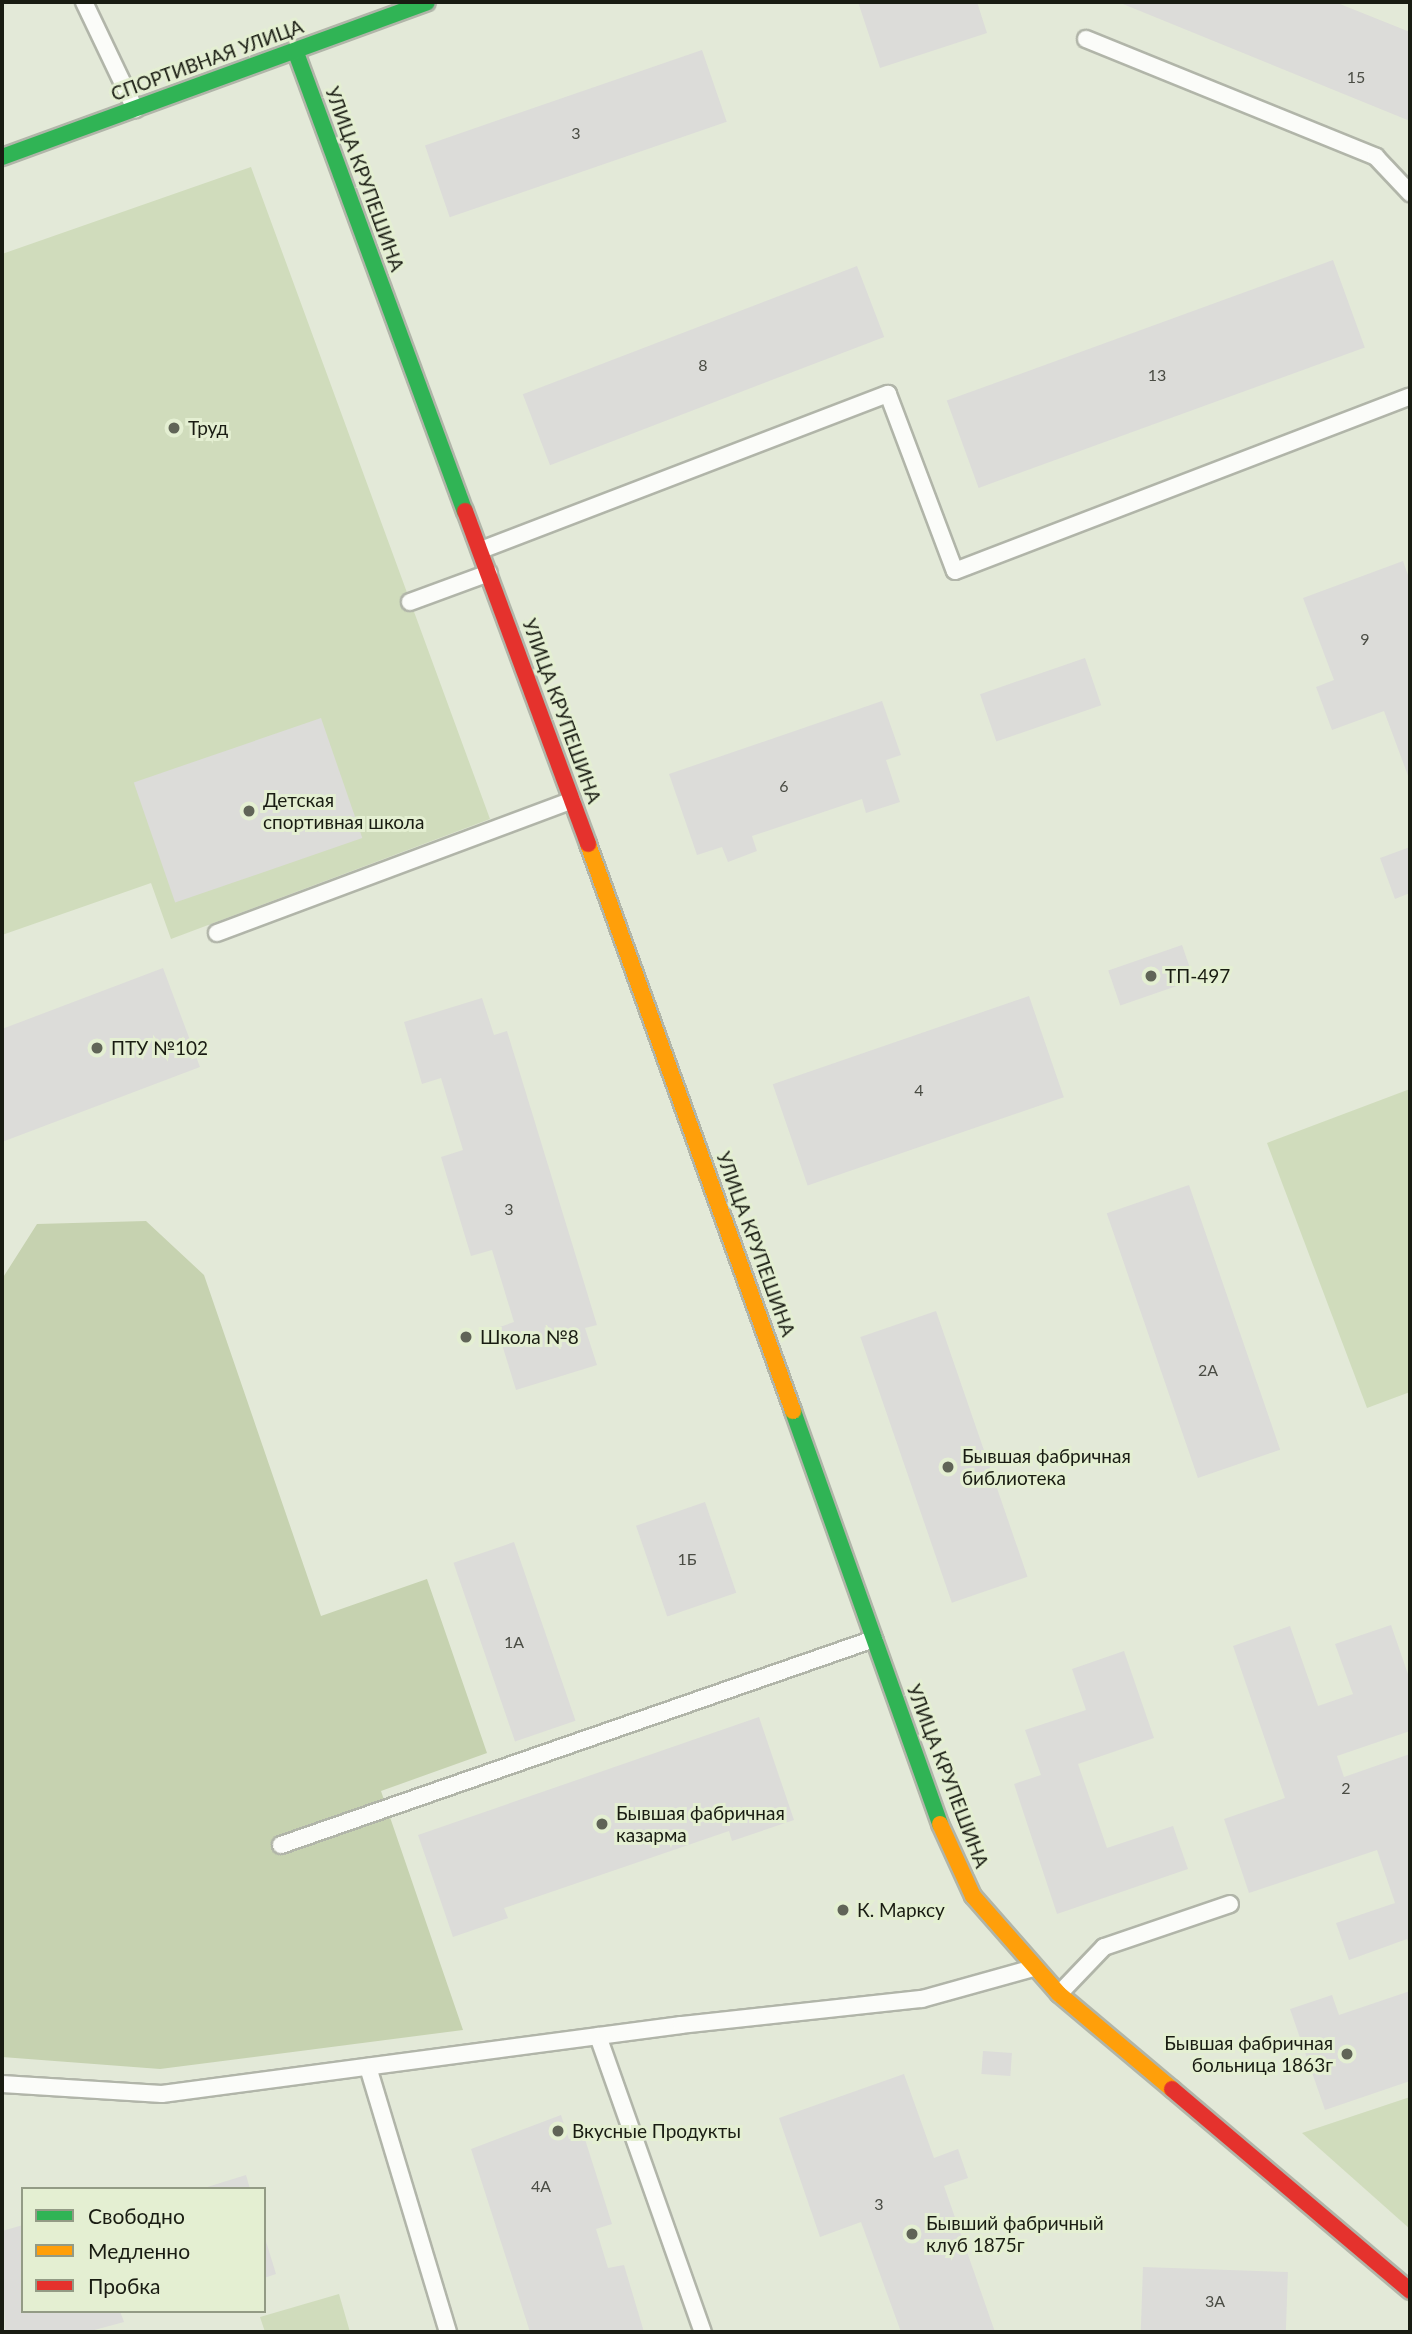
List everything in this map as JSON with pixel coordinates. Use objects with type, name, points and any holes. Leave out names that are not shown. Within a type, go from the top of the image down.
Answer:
[{"type":"main road","name":"СПОРТИВНАЯ УЛИЦА","points":[[2,157],[426,2]]},
{"type":"main road","name":"УЛИЦА КРУПЕШИНА","points":[[295,50],[572,800],[953,1859],[973,1896],[1033,1968],[1059,1994],[1410,2291]]},
{"type":"lane","points":[[83,2],[135,109]]},
{"type":"lane","points":[[1086,39],[1377,157],[1410,192]]},
{"type":"lane","points":[[481,550],[888,394],[955,570],[1410,397]]},
{"type":"lane","points":[[410,602],[489,573]]},
{"type":"lane","points":[[217,933],[572,800]]},
{"type":"lane","points":[[281,1845],[874,1639]]},
{"type":"lane","points":[[1059,1994],[1104,1947],[1230,1904]]},
{"type":"lane","points":[[2,2084],[162,2094],[598,2036],[922,1999],[1033,1968]]},
{"type":"lane","points":[[598,2036],[703,2332]]},
{"type":"lane","points":[[368,2067],[448,2332]]},
{"type":"green space","name":"Труд","points":[[251,167],[490,819],[171,939],[151,883],[2,935],[2,254]]},
{"type":"green space","points":[[1410,1089],[1410,1392],[1367,1408],[1267,1143]]},
{"type":"green space","points":[[146,1221],[204,1275],[321,1616],[427,1579],[487,1753],[381,1791],[463,2030],[160,2069],[2,2057],[2,1279],[37,1224]]},
{"type":"green space","points":[[1410,2097],[1410,2229],[1302,2133]]},
{"type":"green space","points":[[339,2294],[350,2332],[265,2332],[260,2317]]},
{"type":"building","points":[[858,2],[977,2],[987,33],[880,68]]},
{"type":"building","points":[[1118,2],[1335,2],[1410,32],[1410,121]]},
{"type":"building","points":[[702,50],[727,122],[450,217],[425,145]]},
{"type":"building","points":[[1333,260],[1365,347],[979,488],[947,401]]},
{"type":"building","points":[[857,266],[884,337],[550,465],[523,394]]},
{"type":"building","points":[[1403,561],[1410,581],[1410,781],[1384,711],[1332,730],[1316,687],[1334,680],[1303,598]]},
{"type":"building","points":[[1085,658],[1101,705],[996,741],[980,694]]},
{"type":"building","points":[[882,701],[901,755],[886,760],[900,802],[866,813],[862,799],[752,836],[757,851],[728,862],[722,847],[697,855],[669,774]]},
{"type":"building","name":"Детская спортивная школа","points":[[321,718],[362,838],[175,903],[134,782]]},
{"type":"building","points":[[1410,847],[1410,893],[1395,899],[1380,858]]},
{"type":"building","name":"ТП-497","points":[[1182,945],[1194,980],[1120,1005],[1108,970]]},
{"type":"building","name":"ПТУ №102","points":[[163,968],[200,1067],[2,1142],[2,1029]]},
{"type":"building","points":[[1029,996],[1064,1097],[808,1185],[773,1084]]},
{"type":"building","points":[[482,998],[494,1035],[507,1031],[597,1325],[585,1328],[597,1365],[516,1390],[497,1328],[514,1322],[492,1250],[471,1256],[441,1157],[463,1150],[441,1078],[422,1084],[404,1022]]},
{"type":"building","points":[[1189,1185],[1280,1450],[1198,1478],[1107,1213]]},
{"type":"building","points":[[936,1311],[1027,1577],[952,1603],[860,1337]]},
{"type":"building","points":[[705,1502],[736,1593],[667,1617],[636,1526]]},
{"type":"building","points":[[514,1542],[576,1721],[515,1742],[453,1563]]},
{"type":"building","points":[[1391,1625],[1410,1680],[1410,1731],[1337,1756],[1344,1777],[1410,1754],[1410,1947],[1407,1939],[1349,1960],[1336,1923],[1395,1903],[1377,1850],[1249,1893],[1224,1819],[1285,1798],[1233,1646],[1290,1626],[1318,1706],[1353,1694],[1335,1644]]},
{"type":"building","points":[[1124,1651],[1154,1738],[1078,1764],[1107,1848],[1173,1826],[1188,1869],[1057,1914],[1014,1784],[1041,1775],[1025,1730],[1086,1710],[1072,1669]]},
{"type":"building","points":[[759,1717],[794,1820],[732,1841],[729,1831],[504,1908],[508,1918],[453,1937],[418,1835]]},
{"type":"building","points":[[1410,1991],[1410,2081],[1325,2110],[1290,2009],[1332,1995],[1339,2015]]},
{"type":"building","points":[[983,2051],[1012,2053],[1010,2076],[981,2074]]},
{"type":"building","points":[[904,2074],[934,2158],[958,2149],[968,2178],[944,2186],[995,2332],[901,2332],[861,2222],[820,2237],[779,2118]]},
{"type":"building","points":[[561,2115],[569,2139],[583,2133],[612,2224],[596,2229],[608,2268],[624,2265],[644,2332],[530,2332],[471,2149]]},
{"type":"building","points":[[246,2175],[249,2187],[207,2187]]},
{"type":"building","points":[[21,2226],[21,2313],[121,2313],[124,2322],[87,2332],[5,2332],[2,2231]]},
{"type":"building","points":[[266,2241],[276,2274],[266,2277]]},
{"type":"building","points":[[1143,2267],[1288,2272],[1286,2332],[1141,2332]]},
{"type":"traffic: fast","points":[[2,157],[427,2]]},
{"type":"traffic: fast","points":[[295,50],[465,511]]},
{"type":"traffic: fast","points":[[793,1411],[940,1824]]},
{"type":"traffic: slow","points":[[588,844],[793,1411]]},
{"type":"traffic: slow","points":[[940,1824],[973,1896],[1059,1994],[1172,2089]]},
{"type":"traffic: jam","points":[[465,511],[588,844]]},
{"type":"traffic: jam","points":[[1172,2089],[1410,2291]]},
{"type":"place","name":"Труд","points":[[174,428]]},
{"type":"place","name":"Детская спортивная школа","points":[[249,811]]},
{"type":"place","name":"ТП-497","points":[[1151,976]]},
{"type":"place","name":"ПТУ №102","points":[[97,1048]]},
{"type":"place","name":"Школа №8","points":[[466,1337]]},
{"type":"place","name":"Бывшая фабричная библиотека","points":[[948,1467]]},
{"type":"place","name":"Бывшая фабричная казарма","points":[[602,1824]]},
{"type":"place","name":"К. Марксу","points":[[843,1910]]},
{"type":"place","name":"Бывшая фабричная больница 1863г","points":[[1347,2054]]},
{"type":"place","name":"Вкусные Продукты","points":[[558,2131]]},
{"type":"place","name":"Бывший фабричный клуб 1875г","points":[[912,2234]]}]
